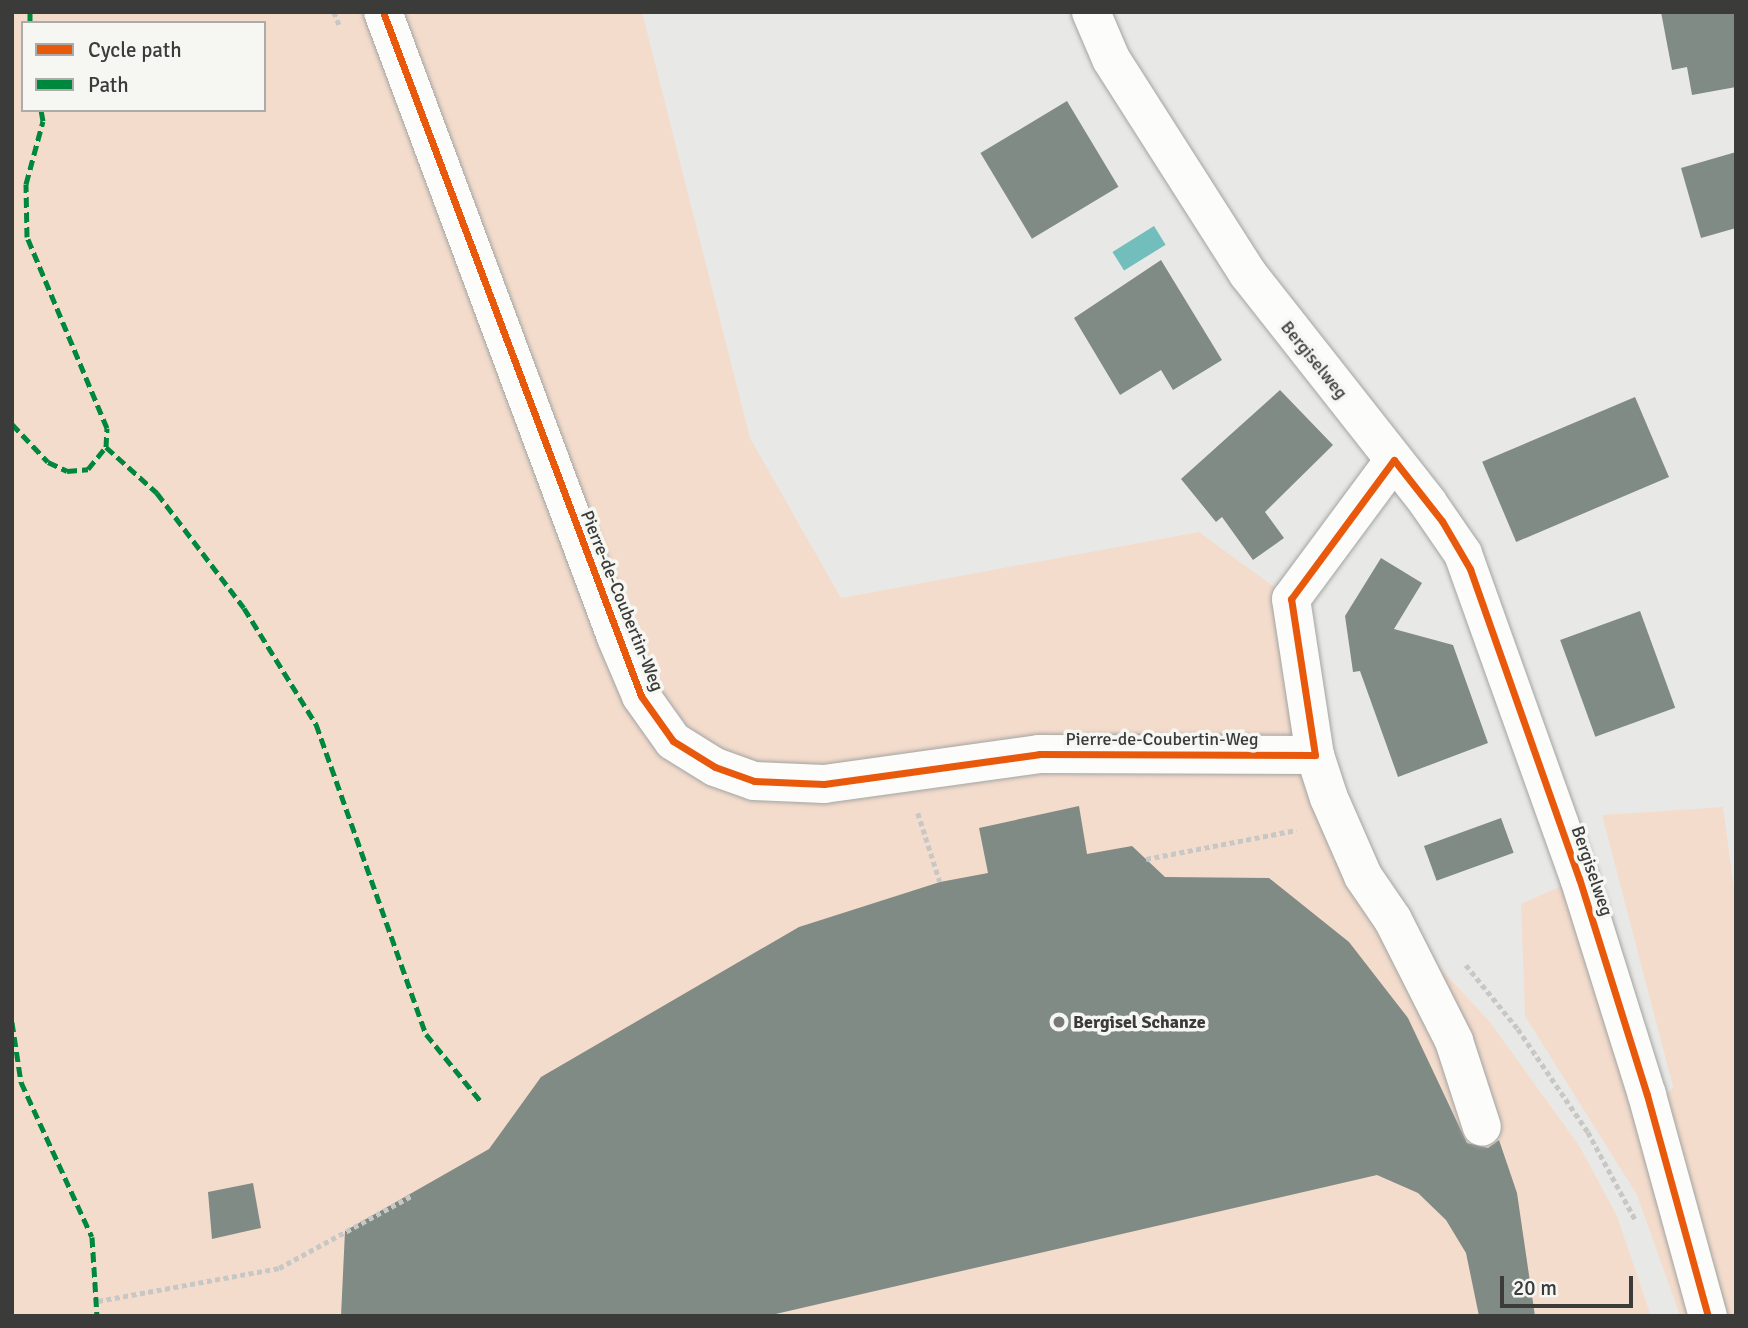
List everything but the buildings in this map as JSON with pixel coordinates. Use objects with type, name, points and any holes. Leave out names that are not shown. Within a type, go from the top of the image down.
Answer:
[{"type":"street","name":"Pierre-de-Coubertin-Weg","points":[[383,12],[640,696],[673,741],[715,767],[754,781],[824,784],[1039,754],[1315,755]]},
{"type":"street","name":"Bergiselweg","points":[[1091,12],[1111,59],[1248,274],[1448,530],[1470,569],[1579,878],[1647,1095],[1708,1316]]},
{"type":"street","points":[[1394,460],[1291,599],[1315,755],[1338,822],[1454,1041],[1482,1127]]},
{"type":"path","points":[[905,772],[940,882]]},
{"type":"path","points":[[1146,859],[1338,822]]},
{"type":"path","points":[[1456,958],[1518,1029],[1588,1132],[1640,1230]]},
{"type":"path","points":[[98,1301],[279,1268],[413,1195]]},
{"type":"shaded area","points":[[12,12],[642,12],[750,438],[841,598],[1199,532],[1291,599],[1347,883],[1439,967],[1490,1022],[1580,1147],[1617,1216],[1651,1316],[12,1316]]},
{"type":"shaded area","points":[[1723,807],[1736,904],[1736,1316],[1722,1316],[1663,1099],[1673,1087],[1602,815]]},
{"type":"shaded area","points":[[1579,878],[1708,1316],[1680,1316],[1637,1195],[1525,1016],[1521,904]]},
{"type":"water","points":[[1154,226],[1166,245],[1124,271],[1112,252]]},
{"type":"marked path","points":[[30,12],[30,21]]},
{"type":"marked path","points":[[12,424],[48,462],[67,471],[88,469],[106,447],[107,428],[27,237],[26,184],[43,121],[41,112]]},
{"type":"marked path","points":[[106,447],[157,493],[244,608],[316,724],[426,1034],[482,1103]]},
{"type":"marked path","points":[[12,1022],[21,1082],[92,1237],[97,1316]]},
{"type":"cycle path","points":[[383,12],[641,696],[673,741],[715,767],[754,781],[824,784],[1039,754],[1315,755],[1291,599],[1394,460],[1442,521],[1470,569],[1579,878],[1647,1095],[1708,1316]]},
{"type":"place","name":"Bergisel Schanze","points":[[1059,1022]]}]
